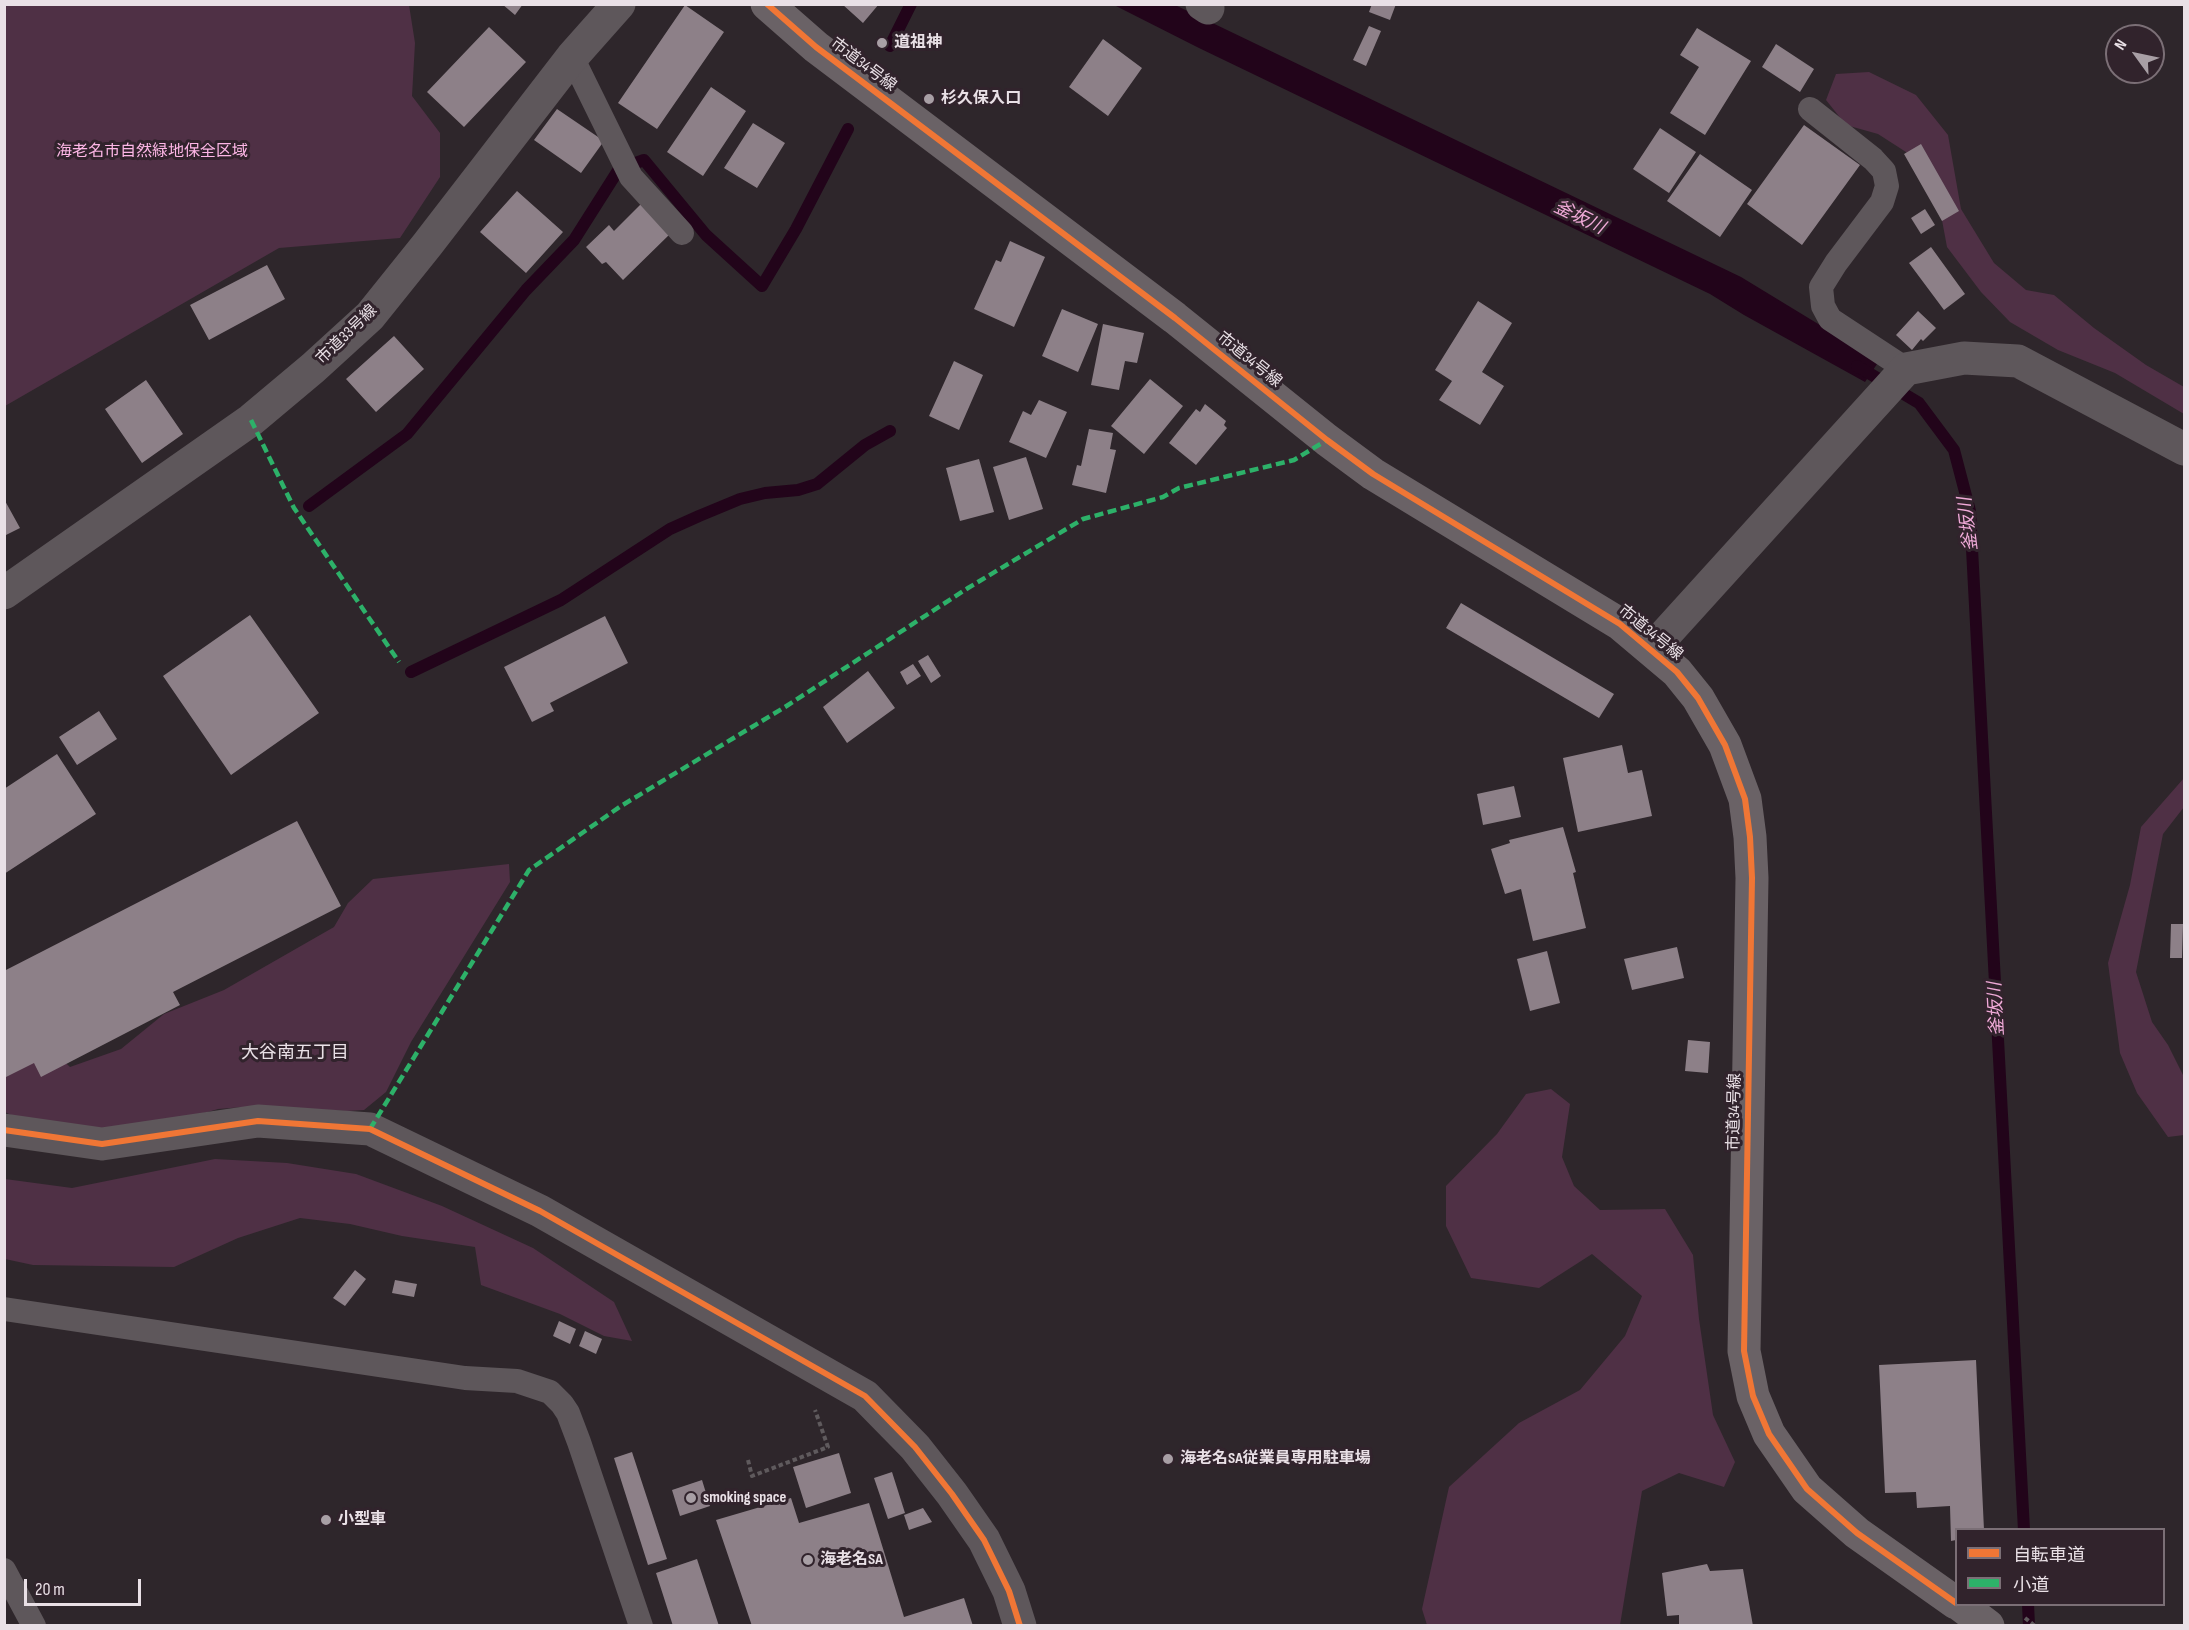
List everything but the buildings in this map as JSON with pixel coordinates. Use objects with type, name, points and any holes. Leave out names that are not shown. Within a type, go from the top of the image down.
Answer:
[{"type":"street","name":"市道33号線","points":[[4,593],[251,420],[370,316],[572,57],[619,4]]},
{"type":"street","name":"市道34号線","points":[[767,4],[816,47],[1175,318],[1327,440],[1373,474],[1620,624],[1677,672],[1698,698],[1725,745],[1745,799],[1750,837],[1752,878],[1744,1351],[1753,1396],[1769,1434],[1807,1489],[1857,1533],[1955,1602]]},
{"type":"street","points":[[1652,649],[1896,380],[1964,358],[2018,361],[2184,449]]},
{"type":"street","points":[[4,1130],[102,1144],[258,1121],[369,1129],[540,1211],[865,1396],[915,1447],[984,1540],[1009,1590],[1020,1626]]},
{"type":"street","name":"市道34号線","points":[[1961,1606],[1988,1626]]},
{"type":"lane","points":[[572,57],[626,168],[682,232]]},
{"type":"lane","points":[[1810,109],[1873,159],[1884,171],[1887,186],[1882,202],[1836,263],[1821,287],[1823,306],[1830,319],[1896,380]]},
{"type":"lane","points":[[4,1309],[465,1378],[517,1381],[550,1392],[568,1413],[641,1626]]},
{"type":"lane","points":[[4,1570],[34,1626]]},
{"type":"path","points":[[748,1460],[752,1476],[828,1447],[813,1402],[814,1367]]},
{"type":"green space","name":"海老名市自然緑地保全区域","points":[[5,4],[409,5],[415,43],[412,96],[440,133],[440,177],[400,238],[279,248],[5,406]]},
{"type":"green space","points":[[1869,72],[1916,95],[1948,135],[1961,209],[1994,263],[2026,290],[2054,295],[2094,328],[2146,365],[2184,387],[2184,414],[2115,373],[2058,350],[2010,322],[1981,292],[1947,247],[1939,204],[1906,152],[1878,134],[1846,125],[1826,100],[1836,74]]},
{"type":"green space","points":[[2184,778],[2184,807],[2163,834],[2136,972],[2152,1022],[2168,1045],[2184,1077],[2184,1135],[2168,1137],[2137,1093],[2120,1053],[2108,963],[2130,885],[2141,827]]},
{"type":"green space","points":[[509,864],[510,882],[411,1042],[386,1092],[364,1110],[243,1107],[218,1109],[177,1121],[89,1135],[19,1119],[5,1112],[5,1065],[52,1050],[70,1067],[121,1049],[164,1014],[224,990],[334,927],[348,903],[373,879]]},
{"type":"green space","points":[[1551,1089],[1570,1104],[1562,1157],[1574,1186],[1600,1210],[1665,1209],[1693,1255],[1699,1319],[1713,1415],[1735,1462],[1724,1487],[1679,1473],[1642,1491],[1620,1625],[1427,1625],[1422,1609],[1449,1487],[1519,1423],[1580,1390],[1625,1336],[1642,1296],[1592,1254],[1539,1288],[1471,1278],[1446,1226],[1446,1186],[1497,1134],[1526,1094]]},
{"type":"green space","points":[[215,1159],[287,1163],[356,1174],[442,1206],[533,1248],[614,1302],[632,1341],[604,1336],[560,1314],[481,1285],[475,1247],[402,1236],[350,1224],[300,1218],[238,1238],[174,1267],[33,1265],[5,1259],[5,1179],[72,1188]]},
{"type":"water","points":[[1114,5],[1175,5],[1741,277],[1879,361],[1865,382],[1710,294]]},
{"type":"waterway","points":[[890,46],[911,4]]},
{"type":"waterway","points":[[309,506],[407,434],[526,290],[574,240],[619,169],[644,160],[706,235],[762,286],[796,229],[848,129]]},
{"type":"waterway","name":"釜坂川","points":[[1857,366],[1919,403],[1954,450],[1970,511],[2024,1528]]},
{"type":"waterway","points":[[411,672],[561,600],[670,529],[740,499],[765,493],[798,490],[817,484],[865,445],[890,431]]},
{"type":"waterway","name":"釜坂川","points":[[2028,1606],[2029,1626]]},
{"type":"marked path","points":[[251,420],[294,508],[399,662]]},
{"type":"marked path","points":[[370,1129],[529,870],[621,806],[785,707],[968,588],[1083,519],[1163,497],[1179,488],[1294,460],[1327,440]]},
{"type":"cycle path","points":[[767,4],[816,47],[1175,318],[1327,440],[1373,474],[1620,624],[1677,672],[1698,698],[1725,745],[1745,799],[1750,837],[1752,878],[1744,1351],[1753,1396],[1769,1434],[1807,1489],[1857,1533],[1955,1602]]},
{"type":"cycle path","points":[[4,1130],[102,1144],[258,1121],[370,1129],[540,1211],[865,1396],[915,1447],[984,1540],[1009,1591],[1020,1626]]},
{"type":"place","name":"道祖神","points":[[882,43]]},
{"type":"place","name":"杉久保入口","points":[[929,99]]},
{"type":"place","name":"海老名SA従業員専用駐車場","points":[[1168,1459]]},
{"type":"place","name":"smoking space","points":[[691,1498]]},
{"type":"place","name":"小型車","points":[[326,1520]]},
{"type":"place","name":"海老名SA","points":[[808,1560]]},
{"type":"district","name":"大谷南五丁目","points":[[295,1053]]}]
